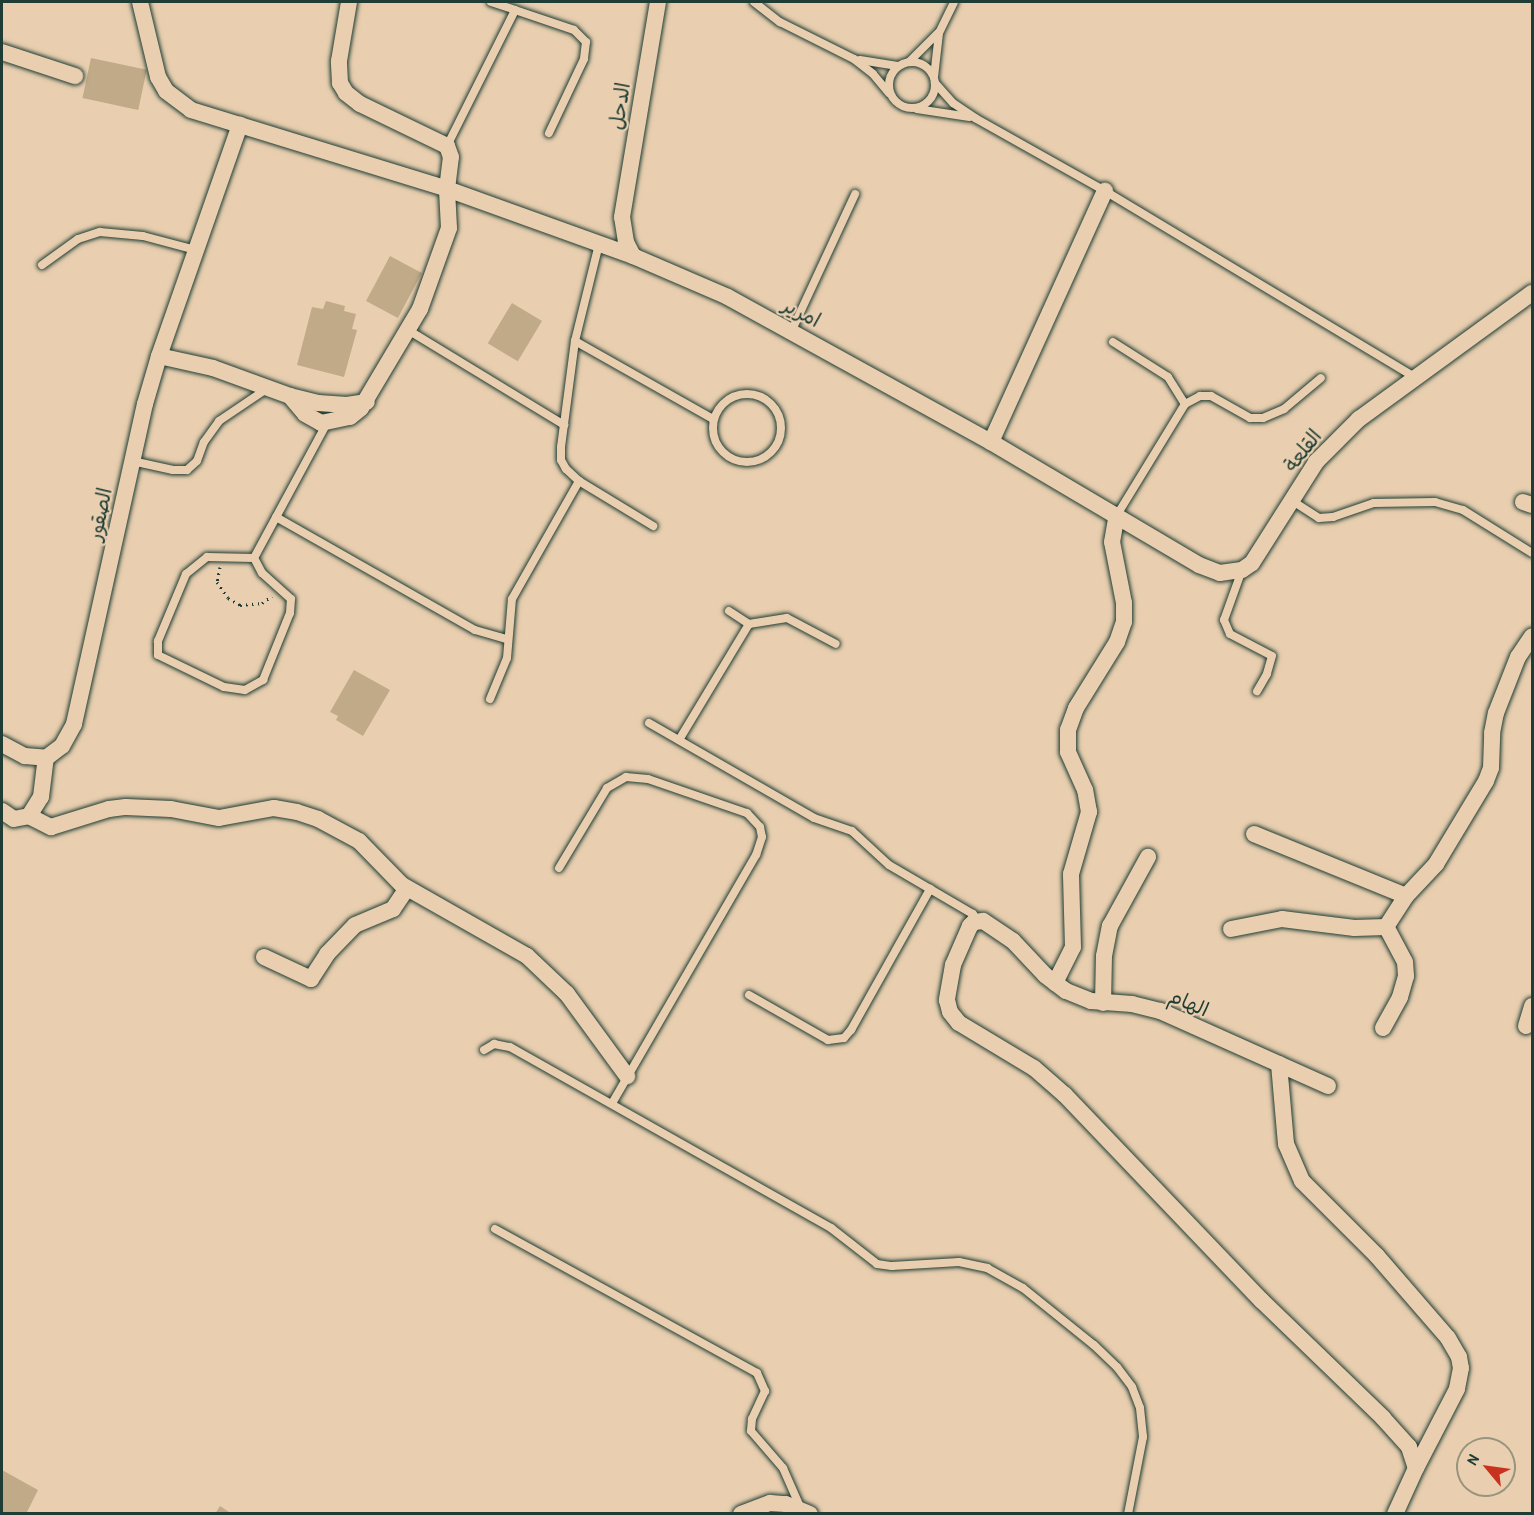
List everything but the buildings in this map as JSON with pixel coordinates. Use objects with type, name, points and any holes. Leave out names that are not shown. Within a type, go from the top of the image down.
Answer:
[{"type":"street","points":[[140,2],[158,77],[166,91],[192,111],[447,189]]},
{"type":"street","points":[[349,2],[338,72],[346,93],[369,109],[447,146],[451,157],[447,189],[449,228]]},
{"type":"street","name":"الدحل","points":[[622,217],[658,2]]},
{"type":"street","points":[[2,52],[75,76]]},
{"type":"street","name":"الصقور","points":[[46,758],[54,754],[69,736],[78,711],[145,404],[159,357],[240,125]]},
{"type":"street","name":"امرير","points":[[447,189],[633,256],[728,297],[792,330],[1117,515]]},
{"type":"street","points":[[991,442],[1105,191]]},
{"type":"street","points":[[290,396],[313,420],[327,423],[350,417],[367,402],[408,330],[430,285],[449,228],[464,209],[477,200]]},
{"type":"street","points":[[599,244],[622,217]]},
{"type":"street","points":[[622,217],[626,242],[633,256]]},
{"type":"street","name":"القلعة","points":[[1242,570],[1259,554],[1316,462],[1339,437],[1359,419],[1533,292]]},
{"type":"street","points":[[159,357],[206,366],[290,396],[327,405],[367,402]]},
{"type":"street","points":[[1055,983],[1073,947],[1071,873],[1089,812],[1085,790],[1068,752],[1068,730],[1076,708],[1117,642],[1124,622],[1124,603],[1112,542],[1117,515],[1209,571],[1232,573],[1242,570]]},
{"type":"street","points":[[1386,927],[1406,896],[1436,864],[1486,781],[1491,768],[1492,733],[1496,713],[1518,657],[1533,636]]},
{"type":"street","points":[[2,744],[25,756],[46,758],[41,797],[29,816]]},
{"type":"street","points":[[2,811],[14,819],[29,816],[51,827],[109,809],[126,807],[171,809],[219,818],[262,809],[285,809],[318,819],[359,841],[392,877],[407,888],[527,956],[567,994],[627,1076]]},
{"type":"street","points":[[1254,834],[1406,896]]},
{"type":"street","points":[[1104,1003],[1104,956],[1110,926],[1148,857]]},
{"type":"street","points":[[264,957],[311,979],[327,954],[355,925],[393,909],[407,888]]},
{"type":"street","points":[[1231,929],[1282,919],[1354,928],[1386,927]]},
{"type":"street","points":[[977,921],[970,926],[950,980],[947,1000],[954,1018],[1034,1068],[1065,1095],[1261,1300],[1383,1418],[1409,1447],[1416,1468]]},
{"type":"street","name":"الهام","points":[[977,921],[983,921],[1005,935],[1055,983],[1078,997],[1104,1003],[1132,1004],[1160,1011],[1328,1086]]},
{"type":"street","points":[[1383,1028],[1400,997],[1406,976],[1405,962],[1386,927]]},
{"type":"street","points":[[1526,1026],[1533,1006]]},
{"type":"street","points":[[1279,1064],[1286,1144],[1302,1181],[1377,1256],[1448,1338],[1459,1357],[1461,1368],[1457,1389],[1395,1514]]},
{"type":"street","points":[[741,1514],[755,1506],[770,1503],[786,1504],[806,1511]]},
{"type":"lane","points":[[491,2],[574,30],[586,42],[584,59],[549,133]]},
{"type":"lane","points":[[754,2],[780,22],[854,58],[873,74],[896,103],[913,109],[975,118]]},
{"type":"lane","points":[[854,58],[898,66],[909,62],[939,33],[954,2]]},
{"type":"lane","points":[[447,146],[515,10]]},
{"type":"lane","points":[[913,109],[920,107],[932,97],[939,33]]},
{"type":"lane","points":[[909,62],[924,65],[953,103],[975,118],[1105,191],[1416,378]]},
{"type":"lane","points":[[890,93],[889,78],[898,66]]},
{"type":"lane","points":[[792,330],[855,194]]},
{"type":"lane","points":[[42,265],[78,239],[100,232],[144,236],[196,250]]},
{"type":"lane","points":[[599,244],[575,341],[561,460],[566,470],[579,481],[653,526]]},
{"type":"lane","points":[[408,330],[564,425]]},
{"type":"lane","points":[[575,341],[713,419]]},
{"type":"lane","points":[[1113,342],[1168,377],[1185,404]]},
{"type":"lane","points":[[1117,515],[1185,404],[1200,396],[1211,396],[1250,418],[1263,418],[1284,409],[1321,378]]},
{"type":"lane","points":[[132,461],[173,470],[187,470],[196,461],[204,442],[219,421],[268,388]]},
{"type":"lane","points":[[741,393],[751,394],[761,396],[776,408],[782,427],[777,446],[770,453],[762,460],[742,463],[724,455],[713,439],[713,419],[723,402],[741,393]]},
{"type":"lane","points":[[254,558],[327,423]]},
{"type":"lane","points":[[490,699],[507,658],[512,599],[579,481]]},
{"type":"lane","points":[[1291,500],[1319,518],[1333,517],[1374,503],[1435,502],[1463,510],[1533,553]]},
{"type":"lane","points":[[276,517],[475,630],[507,639]]},
{"type":"lane","points":[[207,557],[254,558],[262,573],[291,599],[290,613],[263,680],[245,690],[224,687],[158,655],[158,641],[186,574],[207,557]]},
{"type":"lane","points":[[1242,570],[1224,620],[1230,634],[1272,656],[1267,674],[1257,691]]},
{"type":"lane","points":[[729,611],[749,624],[787,618],[836,644]]},
{"type":"lane","points":[[679,740],[749,624]]},
{"type":"lane","points":[[649,723],[814,818],[846,827],[889,865],[973,914],[977,921]]},
{"type":"lane","points":[[559,868],[607,788],[626,777],[648,778],[747,813],[760,827],[761,846],[612,1103]]},
{"type":"lane","points":[[749,995],[828,1040],[844,1038],[851,1030],[930,890]]},
{"type":"lane","points":[[484,1050],[494,1044],[506,1044],[831,1228],[877,1264],[892,1266],[959,1262],[987,1268],[1023,1288],[1094,1345],[1127,1377],[1132,1387],[1140,1408],[1143,1437],[1128,1514]]},
{"type":"lane","points":[[495,1229],[757,1373],[765,1391],[752,1419],[751,1431],[757,1441],[783,1468],[806,1511]]},
{"type":"path","points":[[222,557],[217,582],[228,598],[240,605],[262,603],[281,590]]}]
